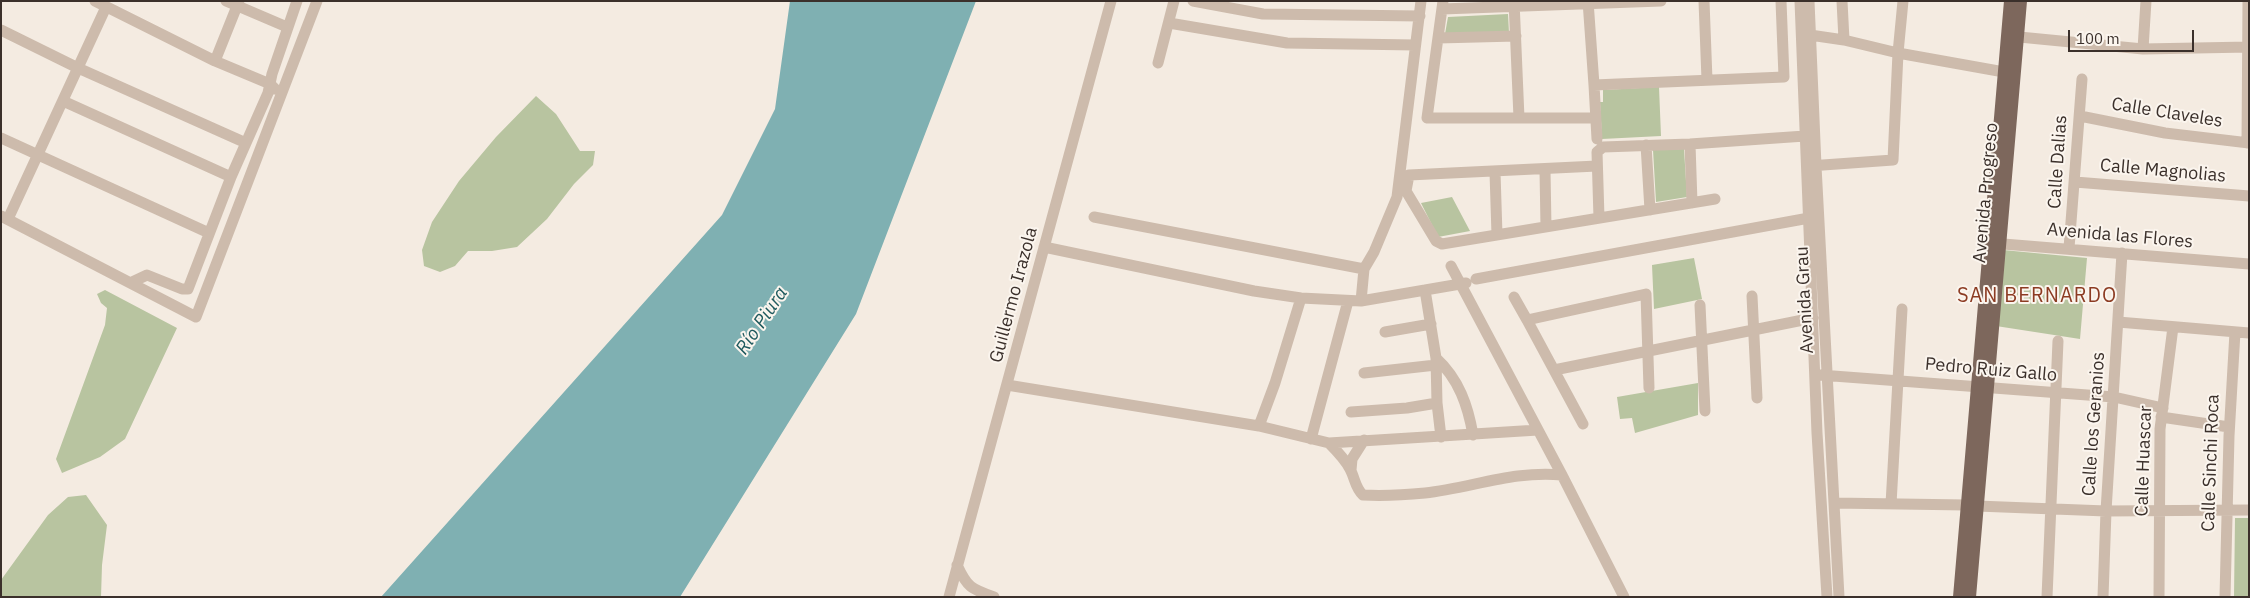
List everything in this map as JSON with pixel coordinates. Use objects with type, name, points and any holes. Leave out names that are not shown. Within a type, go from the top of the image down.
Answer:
[{"type":"main road","name":"Avenida Progreso","points":[[1959,597],[1971,506],[2013,37],[2010,1]]},
{"type":"main road","name":"Avenida Progreso","points":[[1994,243],[2004,72],[2021,1]]},
{"type":"main road","name":"Avenida Progreso","points":[[1970,597],[1971,506]]},
{"type":"street","points":[[95,1],[215,61],[270,84],[282,94]]},
{"type":"street","points":[[226,1],[238,4],[287,26]]},
{"type":"street","points":[[130,283],[148,275],[182,289],[188,288],[231,177],[270,84],[296,1]]},
{"type":"street","points":[[106,7],[38,155],[4,217],[196,317],[317,1]]},
{"type":"street","name":"Guillermo Irazola","points":[[949,597],[1111,1]]},
{"type":"street","points":[[1158,63],[1174,1]]},
{"type":"street","points":[[1192,1],[1263,14],[1375,17],[1420,16]]},
{"type":"street","points":[[1361,300],[1364,269],[1374,252],[1397,197],[1421,1]]},
{"type":"street","points":[[1594,118],[1426,118],[1443,5],[1661,1]]},
{"type":"street","points":[[1704,1],[1707,80]]},
{"type":"street","points":[[1594,85],[1784,76],[1781,1]]},
{"type":"street","name":"Avenida Grau","points":[[1800,1],[1805,34],[1821,375],[1827,597]]},
{"type":"street","name":"Avenida Grau","points":[[1809,1],[1805,34],[1805,136],[1811,166],[1809,218],[1814,318],[1834,502],[1839,597]]},
{"type":"street","points":[[1842,1],[1844,40]]},
{"type":"street","points":[[1811,166],[1893,160],[1898,53],[1903,1]]},
{"type":"street","points":[[2143,50],[2146,1]]},
{"type":"street","points":[[2248,1],[2248,143]]},
{"type":"street","points":[[1588,3],[1596,138]]},
{"type":"street","points":[[215,61],[238,4]]},
{"type":"street","points":[[1514,4],[1519,118]]},
{"type":"street","points":[[1168,23],[1287,43],[1415,45]]},
{"type":"street","points":[[1,30],[78,68],[246,143]]},
{"type":"street","points":[[1805,34],[2004,72]]},
{"type":"street","points":[[1438,38],[1516,36]]},
{"type":"street","points":[[2013,37],[2143,50],[2248,47]]},
{"type":"street","name":"Calle Dalias","points":[[2069,248],[2082,79]]},
{"type":"street","points":[[63,101],[231,177]]},
{"type":"street","name":"Calle Claveles","points":[[2080,116],[2165,133],[2248,143]]},
{"type":"street","points":[[1599,218],[1596,152],[1603,147],[1690,144],[1805,136]]},
{"type":"street","points":[[1,138],[209,232]]},
{"type":"street","points":[[1690,144],[1692,203]]},
{"type":"street","points":[[1646,145],[1650,210]]},
{"type":"street","points":[[1597,166],[1545,170],[1409,175],[1406,191],[1425,224],[1439,243],[1715,199]]},
{"type":"street","points":[[1545,170],[1546,227]]},
{"type":"street","points":[[1495,172],[1497,235]]},
{"type":"street","name":"Calle Magnolias","points":[[2075,182],[2249,196]]},
{"type":"street","points":[[1094,218],[1364,269]]},
{"type":"street","points":[[1044,247],[1254,291],[1301,298],[1348,301],[1461,284],[1474,280],[1809,218]]},
{"type":"street","name":"Avenida las Flores","points":[[1994,243],[2249,264]]},
{"type":"street","name":"Calle los Geranios","points":[[2103,597],[2106,511],[2122,253]]},
{"type":"street","points":[[1451,266],[1562,475],[1624,597]]},
{"type":"street","points":[[1424,290],[1432,324],[1441,437]]},
{"type":"street","points":[[1527,320],[1646,294],[1646,350],[1649,388]]},
{"type":"street","points":[[1752,296],[1757,398]]},
{"type":"street","points":[[1514,297],[1583,424]]},
{"type":"street","points":[[1259,426],[1275,383],[1301,298]]},
{"type":"street","points":[[1311,439],[1348,301]]},
{"type":"street","points":[[1700,305],[1705,411]]},
{"type":"street","points":[[1891,504],[1902,309]]},
{"type":"street","points":[[1554,370],[1646,350],[1814,318]]},
{"type":"street","points":[[2118,322],[2249,333]]},
{"type":"street","points":[[1385,332],[1432,324]]},
{"type":"street","name":"Calle Huascar","points":[[2160,597],[2159,512],[2162,413],[2173,327]]},
{"type":"street","name":"Calle Sinchi Roca","points":[[2225,597],[2229,427],[2235,332]]},
{"type":"street","points":[[2047,597],[2058,341]]},
{"type":"street","points":[[1436,362],[1459,386],[1466,402],[1473,435]]},
{"type":"street","points":[[1364,373],[1436,362]]},
{"type":"street","name":"Pedro Ruiz Gallo","points":[[1821,375],[2114,397],[2162,413],[2229,427]]},
{"type":"street","points":[[1007,385],[1259,426],[1329,443],[1538,430]]},
{"type":"street","points":[[1351,412],[1407,408],[1437,403]]},
{"type":"street","points":[[1351,470],[1352,459],[1364,440]]},
{"type":"street","points":[[1329,443],[1344,459],[1351,470],[1358,492],[1363,495],[1425,493],[1530,474],[1562,475]]},
{"type":"street","points":[[1834,502],[2052,510],[2159,512],[2249,510]]},
{"type":"street","points":[[958,565],[966,584],[973,590],[994,597]]},
{"type":"green space","points":[[1508,14],[1509,33],[1445,34],[1448,17]]},
{"type":"green space","points":[[1659,87],[1661,136],[1602,139],[1600,102],[1603,102],[1603,90]]},
{"type":"green space","points":[[536,96],[556,114],[580,151],[595,151],[593,165],[574,184],[547,219],[517,247],[492,251],[468,251],[455,266],[440,272],[424,266],[422,250],[432,222],[459,181],[496,137]]},
{"type":"green space","points":[[1684,149],[1687,197],[1656,202],[1653,150]]},
{"type":"green space","points":[[1452,197],[1470,231],[1438,237],[1421,203]]},
{"type":"green space","points":[[2003,250],[2087,258],[2080,339],[1996,326]]},
{"type":"green space","points":[[1694,258],[1702,299],[1654,309],[1652,265]]},
{"type":"green space","points":[[105,290],[177,328],[125,439],[100,457],[62,473],[56,459],[105,325],[107,308],[101,303],[97,294]]},
{"type":"green space","points":[[1698,383],[1698,415],[1635,433],[1632,418],[1620,419],[1617,397]]},
{"type":"green space","points":[[86,495],[107,525],[102,565],[101,597],[1,597],[1,580],[48,515],[68,497]]},
{"type":"green space","points":[[2235,518],[2249,518],[2249,597],[2234,597]]},
{"type":"water","name":"Río Piura","points":[[790,1],[976,1],[856,314],[680,597],[381,597],[722,215],[775,109]]},
{"type":"district","name":"SAN BERNARDO","points":[[2037,296]]}]
